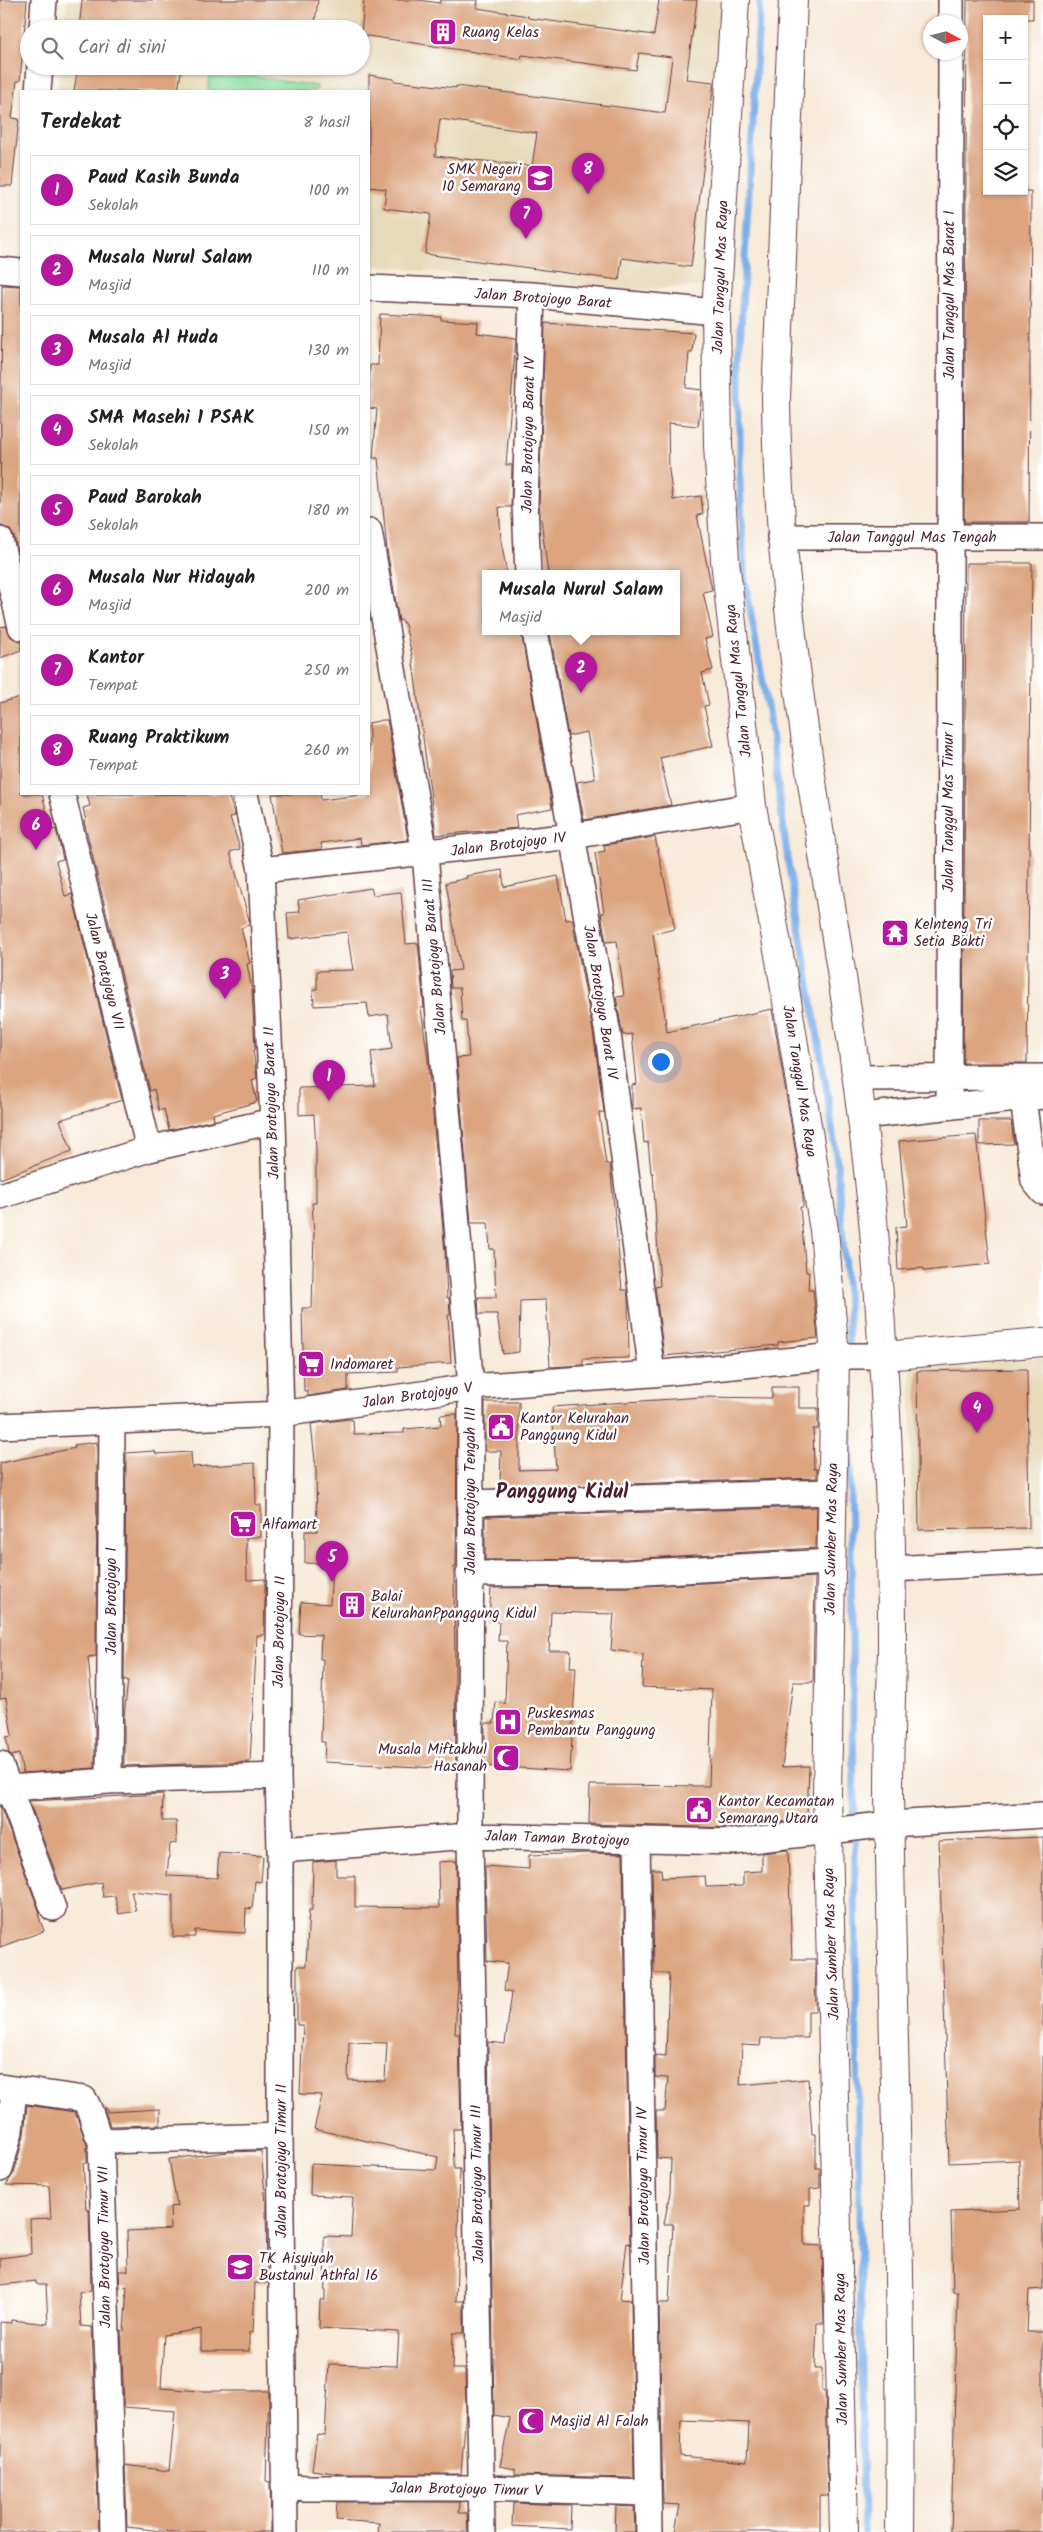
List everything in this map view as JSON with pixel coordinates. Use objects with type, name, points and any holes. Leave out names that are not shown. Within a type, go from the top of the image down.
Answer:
[{"type":"street","points":[[43,20],[44,0]]},
{"type":"street","name":"Jalan Tanggul Mas Raya","points":[[735,0],[716,312],[718,446],[725,560],[752,806],[782,967],[824,1230],[837,1356]]},
{"type":"street","points":[[793,0],[776,398],[781,542],[808,758],[863,1116],[891,1569],[886,1824],[899,2227],[900,2532]]},
{"type":"street","points":[[951,0],[951,15]]},
{"type":"street","name":"Jalan Tanggul Mas Barat I","points":[[949,542],[950,60]]},
{"type":"street","points":[[38,90],[39,75]]},
{"type":"street","points":[[0,270],[20,272]]},
{"type":"street","name":"Jalan Brotojoyo Barat","points":[[370,288],[532,295],[716,312]]},
{"type":"street","name":"Jalan Brotojoyo Barat IV","points":[[528,570],[525,504],[532,295]]},
{"type":"street","name":"Jalan Brotojoyo Barat III","points":[[370,537],[425,854],[471,1387]]},
{"type":"street","name":"Jalan Tanggul Mas Tengah","points":[[781,542],[949,542],[1043,537]]},
{"type":"street","points":[[0,540],[20,623]]},
{"type":"street","name":"Jalan Tanggul Mas Tengah","points":[[949,542],[1043,548]]},
{"type":"street","name":"Jalan Tanggul Mas Timur I","points":[[949,542],[949,1106]]},
{"type":"street","name":"Jalan Brotojoyo Barat IV","points":[[536,635],[608,1034],[652,1374]]},
{"type":"street","name":"Jalan Brotojoyo VII","points":[[62,795],[149,1149]]},
{"type":"street","name":"Jalan Brotojoyo Barat II","points":[[245,795],[261,870],[273,1121],[281,1414]]},
{"type":"street","name":"Jalan Brotojoyo IV","points":[[261,870],[425,854],[573,836],[752,806]]},
{"type":"street","points":[[857,1078],[1043,1077]]},
{"type":"street","points":[[863,1116],[1033,1098],[1034,1181],[1043,1192]]},
{"type":"street","points":[[0,1196],[149,1149],[273,1121]]},
{"type":"street","points":[[877,1356],[1043,1342]]},
{"type":"street","name":"Jalan Brotojoyo V","points":[[0,1426],[281,1414],[471,1387],[652,1374],[837,1356],[877,1356]]},
{"type":"street","name":"Jalan Sumber Mas Raya","points":[[837,1356],[832,1492],[830,1831],[844,2532]]},
{"type":"street","name":"Jalan Brotojoyo Tengah III","points":[[470,1836],[469,1574],[471,1387]]},
{"type":"street","name":"Jalan Brotojoyo II","points":[[280,1850],[278,1776],[281,1414]]},
{"type":"street","name":"Jalan Brotojoyo I","points":[[109,1781],[112,1421]]},
{"type":"street","points":[[470,1503],[832,1492]]},
{"type":"street","points":[[891,1569],[1043,1561]]},
{"type":"street","points":[[469,1574],[627,1573],[831,1562]]},
{"type":"street","points":[[0,1764],[4,1790],[53,1908]]},
{"type":"street","points":[[4,1790],[109,1781],[278,1776]]},
{"type":"street","name":"Jalan Taman Brotojoyo","points":[[280,1850],[470,1836],[734,1842],[886,1824],[1043,1815]]},
{"type":"street","name":"Jalan Brotojoyo Timur III","points":[[470,1836],[483,2488],[482,2532]]},
{"type":"street","name":"Jalan Brotojoyo Timur IV","points":[[637,1840],[649,2532]]},
{"type":"street","name":"Jalan Brotojoyo Timur II","points":[[280,1850],[280,2136],[285,2532]]},
{"type":"street","points":[[0,2170],[10,2131],[7,2088],[84,2099],[90,2108],[94,2130],[101,2141],[280,2136]]},
{"type":"street","name":"Jalan Brotojoyo Timur VII","points":[[101,2141],[113,2532]]},
{"type":"street","name":"Jalan Brotojoyo Timur V","points":[[284,2486],[306,2488],[483,2488],[648,2493]]},
{"type":"shaded area","name":"SMK Negeri 10 Semarang","points":[[67,0],[725,0],[705,286],[614,291],[370,265],[370,90],[57,90],[59,75],[370,75],[370,20],[65,20]]},
{"type":"shaded area","points":[[1043,1358],[1043,1510],[1035,1511],[1035,1533],[911,1534],[911,1360]]},
{"type":"green space","points":[[210,75],[244,75],[317,86],[316,90],[208,90]]},
{"type":"building","points":[[0,0],[27,0],[25,20],[20,20],[21,75],[20,81],[17,81],[12,118],[19,119],[12,186],[0,186]]},
{"type":"building","points":[[82,0],[318,0],[315,20],[80,20]]},
{"type":"building","points":[[364,0],[419,0],[440,3],[440,0],[478,0],[477,8],[528,16],[528,18],[654,35],[659,0],[697,0],[686,79],[714,82],[691,267],[622,258],[619,280],[425,254],[431,214],[384,208],[386,189],[370,187],[369,75],[394,79],[394,81],[456,88],[456,86],[665,113],[672,57],[639,53],[636,70],[522,55],[521,59],[370,36],[370,20],[362,20]],"holes":[[[440,119],[537,133],[532,166],[435,156]]]},
{"type":"building","points":[[967,0],[1033,0],[1033,19],[1028,19],[1028,15],[983,15],[983,195],[1028,195],[1028,191],[1031,191],[1029,522],[964,522]]},
{"type":"building","points":[[77,75],[181,75],[178,90],[74,90]]},
{"type":"building","points":[[2,285],[20,286],[20,563],[14,536],[10,530],[1,526]]},
{"type":"building","points":[[380,314],[441,317],[441,320],[478,322],[477,333],[516,338],[506,465],[512,465],[511,507],[499,507],[501,540],[506,570],[482,570],[482,635],[522,635],[552,808],[515,815],[517,828],[436,835],[412,655],[405,625],[402,620],[399,621],[387,549],[378,458],[373,458],[377,409],[370,408],[370,365],[378,365]]},
{"type":"building","points":[[545,323],[694,333],[692,352],[689,352],[686,388],[702,390],[698,426],[668,423],[669,470],[673,500],[701,496],[703,514],[697,515],[712,590],[703,592],[713,637],[705,639],[713,670],[702,673],[709,705],[704,706],[713,746],[660,758],[671,805],[584,820],[577,782],[595,779],[587,732],[568,736],[551,635],[680,635],[680,570],[547,570],[539,504]]},
{"type":"building","points":[[966,563],[1032,563],[1027,1063],[963,1063]]},
{"type":"building","points":[[6,626],[11,637],[20,641],[20,650],[0,658],[0,627]]},
{"type":"building","points":[[17,698],[20,707],[20,795],[42,795],[51,830],[56,829],[63,859],[56,861],[65,896],[72,894],[122,1100],[60,1120],[72,1151],[0,1179],[0,703]]},
{"type":"building","points":[[387,720],[408,840],[361,845],[360,838],[321,843],[322,849],[282,853],[272,795],[320,795],[321,800],[370,795],[370,723]]},
{"type":"building","points":[[87,795],[228,795],[235,816],[230,817],[240,849],[230,852],[249,920],[249,925],[241,928],[250,963],[247,964],[252,990],[255,1049],[253,1050],[257,1078],[252,1080],[257,1102],[213,1114],[214,1120],[169,1130],[164,1109],[159,1111],[154,1089],[150,1091],[84,821],[86,821],[83,808],[90,806]]},
{"type":"building","points":[[655,837],[675,929],[653,934],[667,1032],[772,1009],[803,1196],[803,1207],[800,1207],[806,1272],[809,1272],[808,1290],[813,1290],[818,1338],[778,1342],[778,1345],[664,1356],[655,1287],[660,1286],[653,1173],[651,1173],[648,1142],[644,1143],[641,1108],[632,1109],[632,1085],[637,1084],[632,1034],[623,1035],[616,997],[624,996],[617,941],[606,942],[601,913],[604,913],[595,853],[605,851],[604,845]]},
{"type":"building","points":[[502,870],[504,887],[558,876],[566,920],[572,919],[594,1038],[604,1112],[599,1113],[606,1164],[610,1164],[622,1290],[627,1290],[629,1358],[583,1359],[583,1365],[550,1367],[546,1300],[520,1301],[519,1352],[503,1354],[497,1314],[479,1314],[478,1297],[496,1297],[494,1249],[490,1249],[488,1223],[471,1223],[457,1058],[469,1057],[466,1021],[462,1021],[460,988],[451,988],[450,971],[461,970],[446,883],[467,878],[466,876]]},
{"type":"building","points":[[371,888],[373,895],[401,892],[406,944],[418,943],[424,1008],[421,1008],[428,1060],[445,1253],[447,1298],[449,1298],[450,1315],[448,1315],[451,1363],[398,1367],[398,1372],[348,1374],[348,1390],[308,1396],[308,1391],[304,1391],[302,1308],[312,1308],[314,1233],[312,1203],[316,1203],[316,1150],[314,1114],[299,1115],[299,1088],[375,1086],[371,1052],[392,1049],[388,1014],[369,1017],[367,1003],[314,1006],[313,989],[317,989],[317,971],[353,970],[347,932],[289,939],[287,913],[300,912],[298,900]]},
{"type":"building","points":[[979,1121],[1011,1121],[1014,1144],[979,1145]]},
{"type":"building","points":[[976,1135],[990,1264],[924,1271],[924,1268],[898,1270],[896,1227],[907,1226],[899,1141]]},
{"type":"building","points":[[1027,1369],[1029,1528],[919,1530],[917,1371]]},
{"type":"building","points":[[772,1387],[799,1387],[799,1408],[818,1408],[818,1429],[813,1429],[814,1469],[817,1469],[817,1478],[500,1488],[501,1451],[485,1451],[485,1402],[519,1402],[519,1470],[556,1469],[552,1407],[702,1397],[772,1398]]},
{"type":"building","points":[[457,1414],[456,1567],[454,1567],[456,1769],[324,1762],[325,1742],[321,1742],[323,1659],[320,1659],[321,1635],[299,1634],[301,1602],[330,1604],[332,1564],[305,1563],[305,1531],[317,1531],[316,1470],[311,1424],[349,1419],[353,1420],[354,1434],[404,1433],[404,1429],[441,1426],[440,1415]]},
{"type":"building","points":[[97,1442],[96,1656],[88,1657],[95,1729],[95,1768],[23,1773],[19,1754],[11,1756],[9,1753],[6,1737],[12,1736],[6,1698],[0,1699],[0,1463],[75,1448],[74,1445]]},
{"type":"building","points":[[155,1451],[156,1454],[191,1452],[192,1467],[255,1463],[256,1505],[261,1505],[261,1537],[246,1537],[247,1580],[265,1579],[265,1599],[264,1635],[257,1635],[250,1762],[124,1766],[124,1716],[128,1680],[124,1680],[126,1453]]},
{"type":"building","points":[[817,1507],[816,1548],[627,1559],[485,1560],[485,1517]]},
{"type":"building","points":[[815,1577],[813,1682],[793,1682],[782,1767],[809,1766],[807,1819],[733,1828],[589,1824],[590,1785],[709,1786],[712,1690],[642,1687],[643,1654],[611,1650],[614,1614],[551,1612],[549,1651],[571,1651],[570,1667],[576,1667],[570,1771],[485,1766],[485,1723],[494,1723],[496,1702],[505,1704],[507,1641],[498,1641],[499,1622],[489,1621],[491,1588],[627,1587]]},
{"type":"building","points":[[163,1794],[162,1821],[176,1821],[177,1843],[170,1844],[167,1876],[217,1878],[219,1853],[263,1856],[261,1882],[255,1881],[252,1909],[246,1908],[245,1933],[195,1930],[195,1937],[173,1937],[173,1895],[131,1891],[136,1911],[119,1914],[115,1896],[103,1897],[101,1882],[62,1890],[29,1801]]},
{"type":"building","points":[[0,1806],[40,1913],[38,1914],[44,1931],[0,1947]]},
{"type":"building","points":[[1043,1837],[1043,2289],[1029,2290],[1027,2332],[1043,2332],[1043,2532],[951,2532],[958,2292],[953,2292],[951,2212],[1020,2209],[1019,2160],[949,2163],[939,1841]]},
{"type":"building","points":[[788,1850],[792,1959],[815,1959],[816,2011],[808,2011],[808,2038],[761,2038],[760,2046],[742,2045],[740,2085],[808,2079],[812,2134],[816,2134],[816,2168],[820,2168],[820,2188],[810,2189],[810,2205],[804,2205],[804,2245],[822,2246],[824,2323],[817,2323],[815,2369],[822,2369],[822,2390],[825,2391],[828,2495],[820,2495],[820,2532],[675,2532],[680,2505],[663,2504],[659,2303],[669,2303],[673,2224],[664,2224],[670,2192],[671,2159],[657,2158],[656,2111],[665,2111],[668,2078],[655,2077],[655,2055],[666,2056],[669,1973],[654,1973],[652,1869],[661,1869],[662,1878],[705,1876],[706,1887],[743,1886],[743,1872],[762,1871],[762,1853]],"holes":[[[681,2420],[749,2423],[747,2462],[680,2456]]]},
{"type":"building","points":[[623,1854],[630,2244],[627,2243],[620,2299],[631,2300],[634,2478],[515,2475],[515,2469],[500,2466],[510,2418],[494,2415],[488,2042],[505,2044],[512,1992],[504,1990],[508,1963],[487,1961],[485,1866],[529,1869],[529,1855]]},
{"type":"building","points":[[336,1860],[336,1876],[355,1876],[355,1907],[439,1908],[438,1862],[456,1861],[458,1983],[455,2034],[459,2034],[461,2129],[453,2129],[454,2169],[460,2169],[456,2301],[464,2301],[464,2333],[453,2333],[452,2369],[465,2369],[466,2410],[461,2474],[340,2474],[312,2470],[317,2434],[325,2435],[329,2364],[397,2366],[399,2332],[319,2328],[320,2300],[325,2300],[324,2236],[351,2237],[353,2197],[310,2195],[311,2164],[436,2170],[438,2157],[314,2129],[322,2095],[300,2094],[303,2025],[297,2025],[297,1966],[306,1966],[309,1910],[312,1910],[313,1862]],"holes":[[[349,2042],[387,2043],[385,2081],[348,2080]]]},
{"type":"building","points":[[27,2105],[75,2112],[87,2145],[87,2163],[83,2163],[86,2209],[89,2209],[91,2291],[79,2292],[81,2326],[92,2327],[99,2532],[0,2532],[0,2322],[12,2323],[12,2320],[48,2324],[46,2284],[36,2284],[36,2281],[0,2285],[0,2258],[31,2254],[30,2219],[51,2218],[49,2186],[6,2185],[14,2173],[24,2135]]},
{"type":"building","points":[[104,2108],[107,2108],[107,2112],[160,2109],[160,2125],[110,2126]]},
{"type":"building","points":[[261,2151],[266,2204],[267,2283],[255,2283],[253,2332],[249,2332],[249,2351],[201,2351],[201,2329],[164,2335],[161,2388],[200,2391],[269,2391],[266,2481],[270,2482],[271,2532],[170,2532],[127,2527],[125,2465],[169,2471],[175,2411],[124,2407],[121,2330],[124,2331],[127,2287],[120,2288],[119,2271],[128,2271],[127,2231],[171,2229],[170,2207],[177,2206],[169,2159],[229,2152]]},
{"type":"building","points":[[337,2502],[460,2502],[459,2513],[467,2513],[468,2532],[378,2532],[379,2523],[336,2520]]},
{"type":"building","points":[[513,2503],[571,2505],[570,2529],[512,2526]]},
{"type":"building","points":[[616,2506],[634,2507],[635,2532],[615,2532]]},
{"type":"waterway","points":[[760,0],[740,344],[740,479],[744,574],[768,711],[788,862],[827,1091],[837,1162],[848,1305],[863,2532]]},
{"type":"place","name":"Ruang Kelas","points":[[443,32]]},
{"type":"place","name":"SMK Negeri 10 Semarang","points":[[540,178]]},
{"type":"place","name":"Ruang Praktikum","points":[[588,194]]},
{"type":"place","name":"Kantor","points":[[526,239]]},
{"type":"place","name":"Musala Nurul Salam","points":[[581,693]]},
{"type":"place","name":"Musala Nur Hidayah","points":[[36,850]]},
{"type":"place","name":"Kelnteng Tri Setia Bakti","points":[[895,933]]},
{"type":"place","name":"Musala Al Huda","points":[[225,999]]},
{"type":"place","name":"Paud Kasih Bunda","points":[[329,1101]]},
{"type":"place","name":"Indomaret","points":[[311,1364]]},
{"type":"place","name":"Kantor Kelurahan Panggung Kidul","points":[[501,1427]]},
{"type":"place","name":"SMA Masehi 1 PSAK","points":[[977,1433]]},
{"type":"place","name":"Alfamart","points":[[243,1524]]},
{"type":"place","name":"Paud Barokah","points":[[332,1582]]},
{"type":"place","name":"Balai KelurahanPpanggung Kidul","points":[[352,1605]]},
{"type":"place","name":"Puskesmas Pembantu Panggung","points":[[508,1722]]},
{"type":"place","name":"Musala Miftakhul Hasanah","points":[[506,1758]]},
{"type":"place","name":"Kantor Kecamatan Semarang Utara","points":[[699,1810]]},
{"type":"place","name":"TK Aisyiyah Bustanul Athfal 16","points":[[240,2267]]},
{"type":"place","name":"Masjid Al Falah","points":[[531,2421]]},
{"type":"district","name":"Panggung Kidul","points":[[562,1491]]}]
